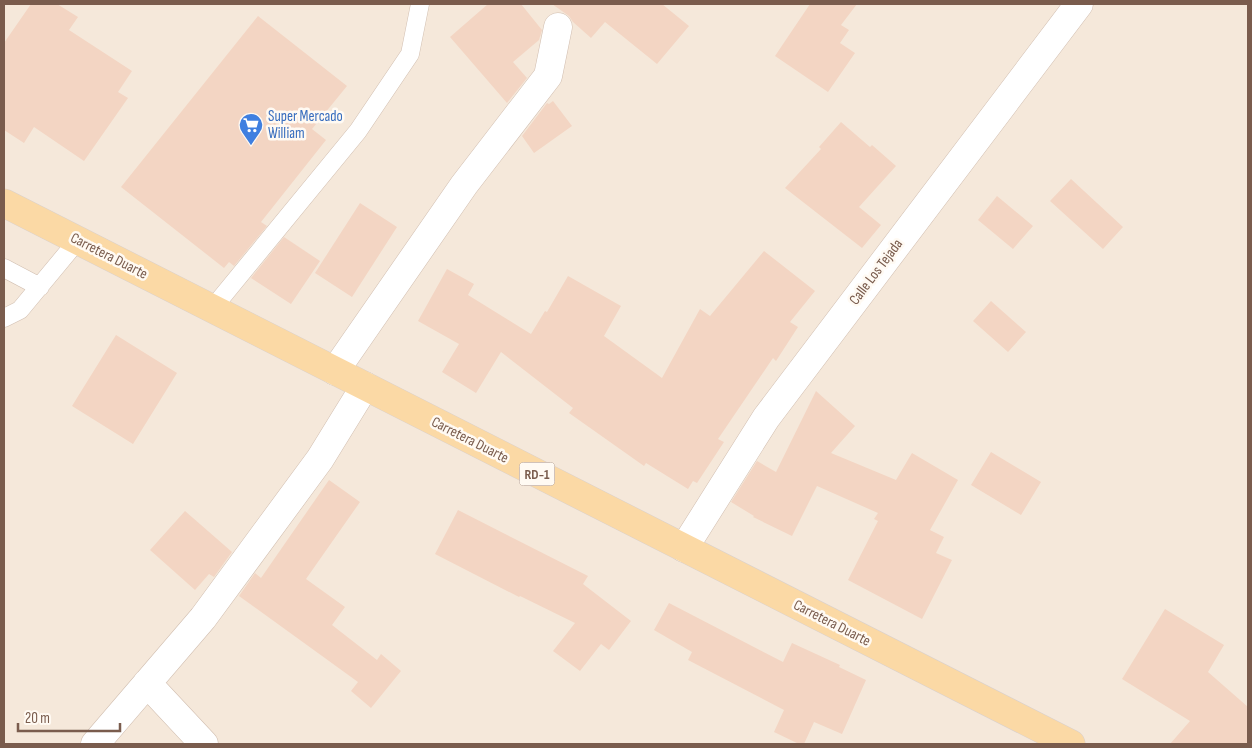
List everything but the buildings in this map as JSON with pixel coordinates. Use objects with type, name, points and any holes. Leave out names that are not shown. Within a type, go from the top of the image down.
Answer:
[{"type":"main road","name":"Carretera Duarte","points":[[4,203],[1071,744]]},
{"type":"street","name":"Calle Los Tejada","points":[[684,548],[766,418],[1079,4]]},
{"type":"street","points":[[335,371],[464,185],[548,76],[558,27]]},
{"type":"street","points":[[95,744],[203,618],[320,459],[365,386]]},
{"type":"street","points":[[148,683],[204,744]]},
{"type":"lane","points":[[212,309],[358,131],[410,54],[420,4]]},
{"type":"lane","points":[[4,318],[20,310],[78,240]]},
{"type":"lane","points":[[4,268],[40,287]]},
{"type":"shaded area","points":[[4,4],[1248,4],[1248,744],[4,744]]},
{"type":"place","name":"Super Mercado William","points":[[251,146]]}]
